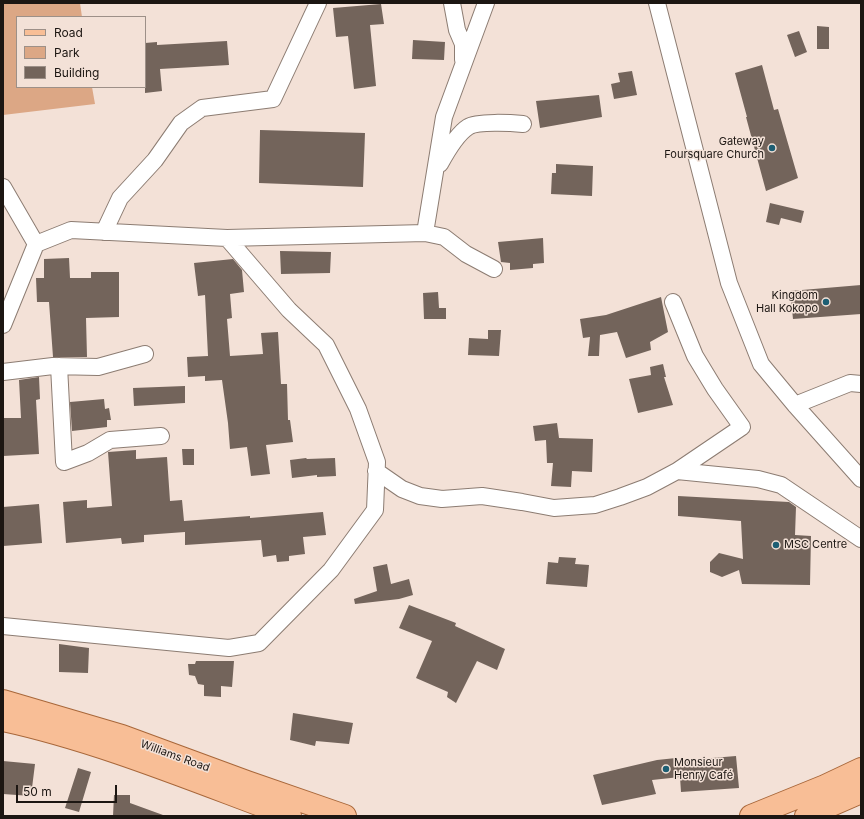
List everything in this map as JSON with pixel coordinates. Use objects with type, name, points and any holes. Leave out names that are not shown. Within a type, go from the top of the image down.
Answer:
[{"type":"main road","name":"Williams Road","points":[[3,701],[122,736],[345,816]]},
{"type":"main road","name":"Williams Road","points":[[3,720],[29,726],[117,753],[290,816]]},
{"type":"main road","points":[[751,816],[825,786],[861,769]]},
{"type":"main road","points":[[806,816],[861,792]]},
{"type":"street","points":[[104,232],[120,198],[155,160],[181,123],[202,108],[273,99],[318,3]]},
{"type":"street","points":[[452,3],[457,30],[463,44],[463,68]]},
{"type":"street","points":[[425,233],[444,117],[486,3]]},
{"type":"street","points":[[657,3],[729,283],[761,364],[795,405],[861,479]]},
{"type":"street","points":[[436,172],[450,146],[469,126],[498,122],[523,124]]},
{"type":"street","points":[[3,187],[36,244]]},
{"type":"street","points":[[3,325],[36,244],[71,230],[227,238],[425,233],[444,237],[466,254],[494,269]]},
{"type":"street","points":[[3,626],[229,648],[259,643],[331,570],[375,510],[377,462],[358,409],[326,345],[289,310],[227,238]]},
{"type":"street","points":[[376,471],[402,489],[420,496],[442,499],[482,496],[554,508],[595,505],[620,498],[647,488],[677,471],[742,427],[715,389],[695,356],[673,302]]},
{"type":"street","points":[[3,372],[59,366],[98,367],[145,354]]},
{"type":"street","points":[[59,366],[64,462],[88,453],[110,440],[161,436]]},
{"type":"street","points":[[795,405],[850,383],[861,384]]},
{"type":"street","points":[[677,471],[758,479],[781,485],[861,539]]},
{"type":"green space","points":[[3,3],[80,3],[82,16],[16,16],[16,88],[92,88],[95,104],[3,115]]},
{"type":"building","points":[[381,4],[384,24],[370,25],[376,86],[354,89],[348,36],[336,37],[333,8]]},
{"type":"building","points":[[817,26],[829,27],[829,49],[817,49]]},
{"type":"building","points":[[799,31],[807,52],[795,57],[787,35]]},
{"type":"building","points":[[413,40],[445,42],[444,60],[412,59]]},
{"type":"building","points":[[227,41],[229,65],[160,69],[162,91],[145,93],[146,43],[157,42],[157,45]]},
{"type":"building","name":"Gateway Foursquare Church","points":[[762,65],[774,110],[778,109],[798,178],[766,191],[735,73]]},
{"type":"building","points":[[632,71],[637,95],[614,99],[611,84],[620,82],[618,73]]},
{"type":"building","points":[[599,95],[602,117],[540,128],[536,101]]},
{"type":"building","points":[[260,130],[365,133],[363,187],[259,183]]},
{"type":"building","points":[[556,164],[593,166],[592,196],[551,194],[552,173],[556,173]]},
{"type":"building","points":[[770,203],[804,211],[801,223],[781,218],[779,225],[766,222]]},
{"type":"building","points":[[543,238],[544,263],[533,264],[533,268],[510,270],[510,263],[501,262],[498,242]]},
{"type":"building","points":[[280,251],[331,252],[330,273],[281,274]]},
{"type":"building","points":[[69,258],[70,278],[91,278],[91,272],[119,272],[119,317],[86,318],[87,357],[53,357],[49,302],[37,302],[36,278],[44,278],[44,259]]},
{"type":"building","points":[[233,259],[242,270],[244,292],[230,294],[232,318],[227,319],[230,356],[263,354],[261,333],[278,332],[281,384],[287,384],[288,420],[290,420],[293,442],[266,445],[270,474],[251,476],[247,447],[230,449],[222,380],[205,381],[205,376],[188,377],[187,357],[208,356],[205,295],[198,296],[194,263]]},
{"type":"building","name":"Kingdom Hall Kokopo","points":[[861,285],[861,314],[793,319],[790,291]]},
{"type":"building","points":[[438,292],[439,308],[446,308],[446,319],[424,319],[423,293]]},
{"type":"building","points":[[661,297],[668,332],[650,342],[651,350],[626,358],[617,332],[600,335],[599,356],[588,356],[590,337],[583,338],[580,319],[606,315]]},
{"type":"building","points":[[488,330],[501,330],[499,356],[468,355],[469,338],[488,339]]},
{"type":"building","points":[[663,364],[666,377],[664,377],[673,405],[638,413],[629,379],[651,375],[650,367]]},
{"type":"building","points":[[39,377],[40,399],[36,400],[39,454],[3,456],[3,418],[21,418],[19,380]]},
{"type":"building","points":[[185,386],[185,403],[134,406],[133,388]]},
{"type":"building","points":[[104,399],[105,409],[109,408],[111,420],[107,420],[107,427],[72,431],[70,402]]},
{"type":"building","points":[[557,423],[559,438],[593,439],[592,472],[572,471],[571,487],[551,486],[553,463],[547,463],[546,440],[535,441],[533,426]]},
{"type":"building","points":[[182,449],[194,449],[194,465],[183,465]]},
{"type":"building","points":[[136,450],[136,459],[167,457],[170,501],[182,500],[184,521],[250,516],[250,518],[323,512],[326,535],[303,537],[305,554],[289,556],[289,561],[277,562],[276,555],[263,557],[261,540],[185,545],[185,532],[144,535],[144,542],[122,544],[121,538],[66,543],[63,502],[87,500],[87,508],[112,506],[108,452]]},
{"type":"building","points":[[306,458],[335,458],[336,476],[317,477],[317,475],[292,478],[290,460]]},
{"type":"building","name":"MSC Centre","points":[[678,496],[789,502],[796,507],[795,535],[811,536],[810,585],[742,584],[739,570],[722,577],[710,572],[710,562],[719,553],[743,559],[741,521],[678,516]]},
{"type":"building","points":[[39,504],[42,543],[3,546],[3,507]]},
{"type":"building","points":[[559,557],[576,558],[575,564],[589,565],[587,587],[546,584],[548,562],[558,563]]},
{"type":"building","points":[[387,564],[391,584],[409,579],[413,595],[399,599],[355,604],[354,599],[377,591],[373,567]]},
{"type":"building","points":[[409,605],[456,623],[455,626],[505,649],[497,670],[477,661],[456,703],[447,697],[448,692],[416,678],[432,641],[399,628]]},
{"type":"building","points":[[59,644],[89,648],[88,673],[59,672]]},
{"type":"building","points":[[196,661],[234,661],[232,687],[221,686],[221,697],[204,696],[204,685],[198,684],[195,676],[189,675],[188,664],[195,664]]},
{"type":"building","points":[[293,713],[353,723],[349,744],[316,741],[315,746],[290,740]]},
{"type":"building","points":[[736,756],[739,788],[681,792],[680,777],[652,780],[656,794],[602,805],[593,775],[657,760],[676,758],[676,761]]},
{"type":"building","points":[[3,761],[35,764],[31,796],[3,794]]},
{"type":"building","points":[[78,768],[91,772],[79,812],[65,808]]},
{"type":"building","points":[[114,795],[130,795],[130,803],[163,815],[113,816]]},
{"type":"place","name":"Gateway Foursquare Church","points":[[772,148]]},
{"type":"place","name":"Kingdom Hall Kokopo","points":[[826,302]]},
{"type":"place","name":"MSC Centre","points":[[776,545]]},
{"type":"place","name":"Monsieur Henry Café","points":[[666,769]]}]
